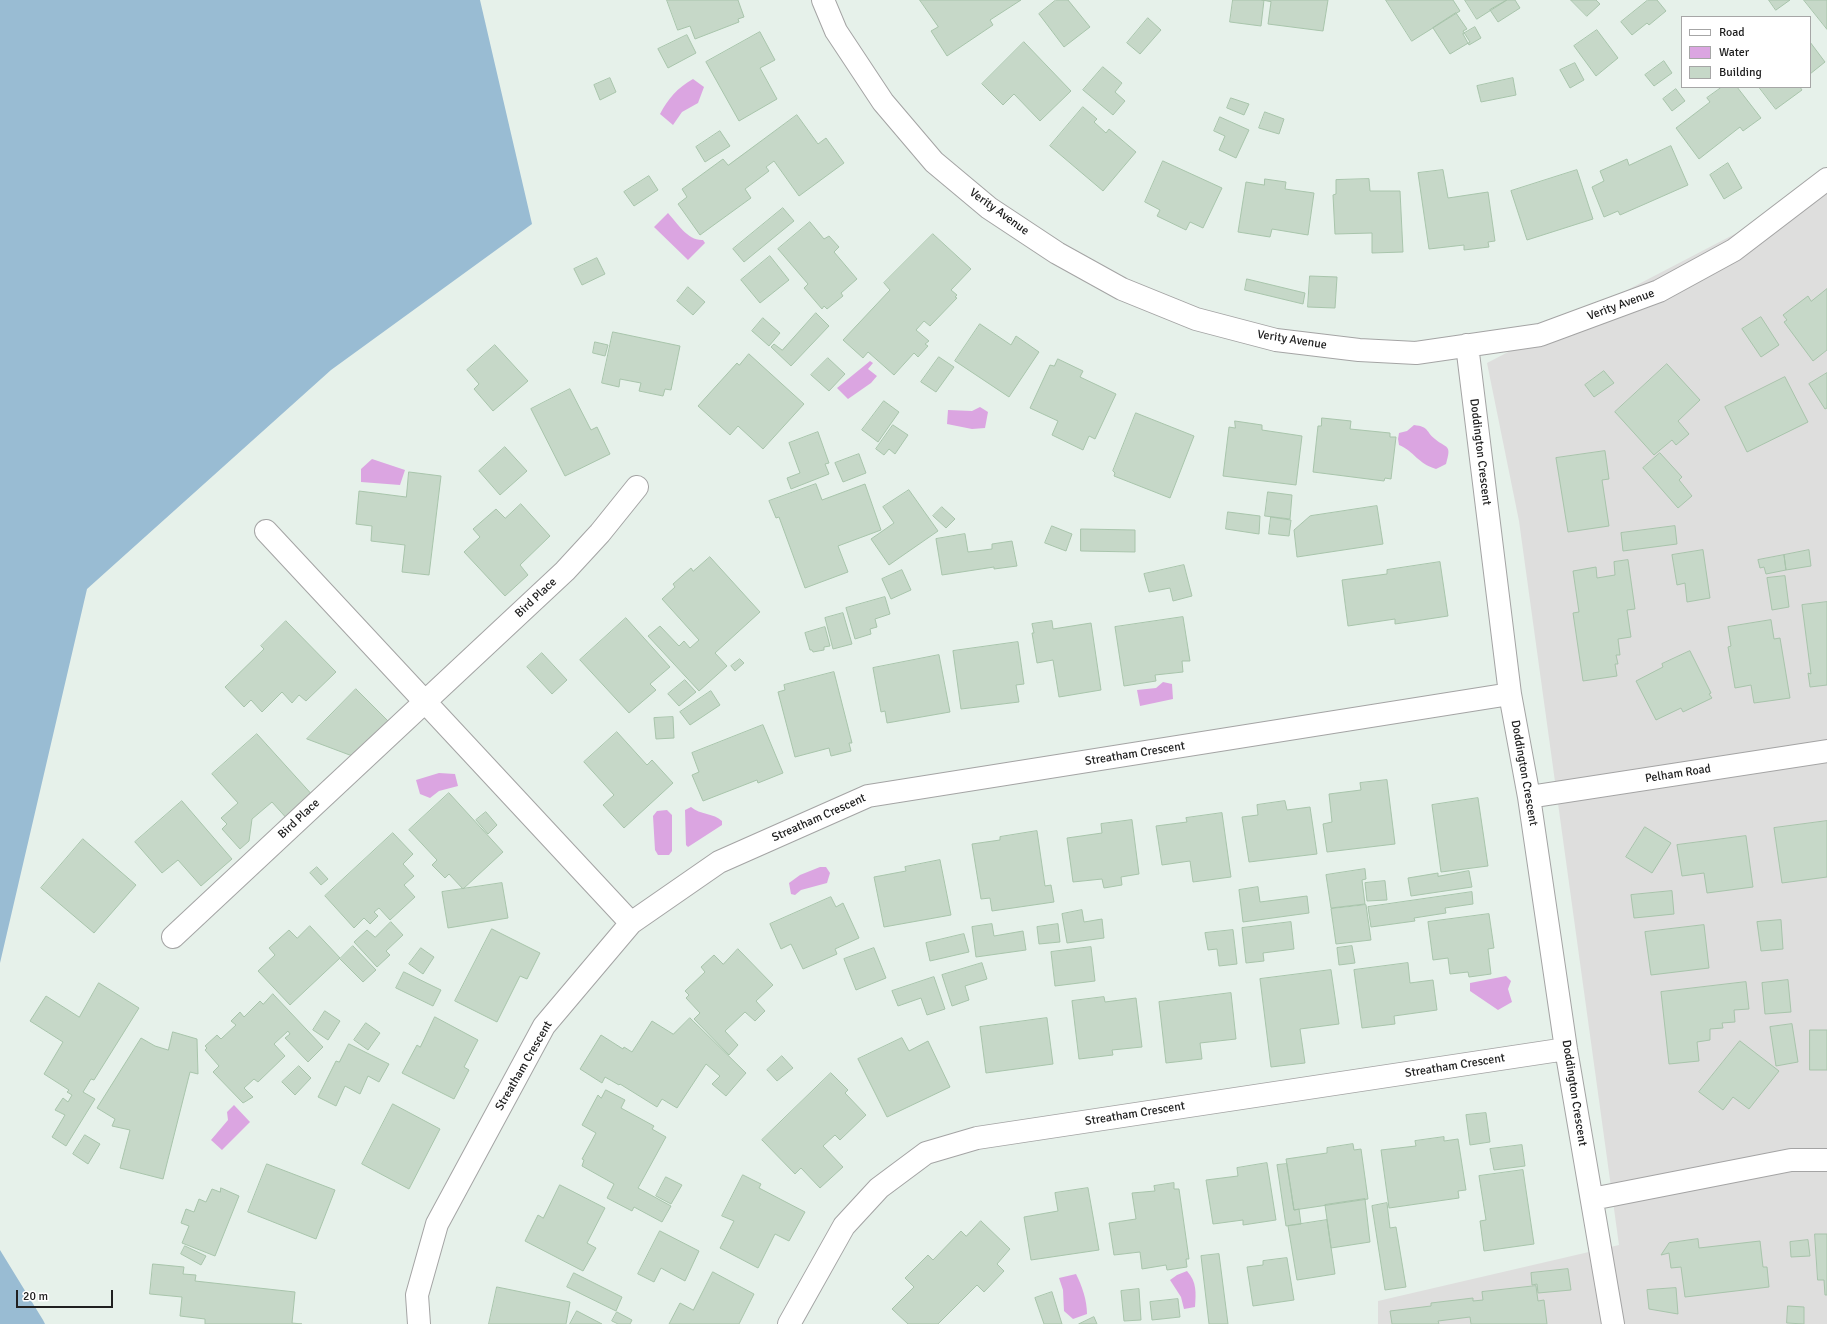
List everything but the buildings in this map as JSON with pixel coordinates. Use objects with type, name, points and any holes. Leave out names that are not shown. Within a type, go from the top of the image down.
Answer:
[{"type":"street","name":"Verity Avenue","points":[[823,0],[836,31],[883,102],[934,162],[995,212],[1057,253],[1122,289],[1196,319],[1276,340],[1359,350],[1416,353],[1540,335],[1658,291],[1734,250],[1827,179]]},
{"type":"street","name":"Doddington Crescent","points":[[1467,345],[1510,694],[1529,797],[1566,1049],[1613,1324]]},
{"type":"street","name":"Bird Place","points":[[173,937],[565,571],[600,533],[637,486]]},
{"type":"street","points":[[266,531],[631,923]]},
{"type":"street","name":"Streatham Crescent","points":[[419,1324],[417,1295],[437,1224],[544,1026],[631,923],[719,862],[868,796],[1510,694]]},
{"type":"street","name":"Pelham Road","points":[[1529,797],[1827,751]]},
{"type":"street","name":"Streatham Crescent","points":[[789,1324],[844,1226],[879,1188],[926,1152],[977,1138],[1566,1049]]},
{"type":"street","points":[[1592,1199],[1791,1160],[1827,1160]]},
{"type":"shaded area","points":[[0,0],[480,0],[532,224],[331,370],[87,589],[0,963]]},
{"type":"shaded area","points":[[1827,186],[1827,1324],[1378,1324],[1378,1301],[1619,1245],[1519,521],[1487,363]]},
{"type":"shaded area","points":[[0,1250],[43,1320],[45,1324],[0,1324]]},
{"type":"water","points":[[693,79],[704,87],[698,103],[682,112],[673,125],[660,114],[666,103],[674,94],[682,86]]},
{"type":"water","points":[[668,213],[688,235],[698,240],[703,240],[705,243],[688,260],[654,227]]},
{"type":"water","points":[[870,361],[873,363],[868,369],[877,376],[871,383],[848,399],[837,388]]},
{"type":"water","points":[[980,407],[988,412],[985,428],[972,429],[947,424],[948,410],[972,411]]},
{"type":"water","points":[[1414,425],[1425,428],[1435,439],[1447,448],[1448,453],[1446,464],[1436,469],[1430,467],[1399,445],[1399,433],[1407,431]]},
{"type":"water","points":[[372,459],[405,470],[400,485],[361,482],[361,469]]},
{"type":"water","points":[[1163,682],[1172,684],[1173,699],[1140,706],[1137,690],[1156,688]]},
{"type":"water","points":[[439,773],[455,774],[458,786],[439,791],[430,798],[420,794],[416,780]]},
{"type":"water","points":[[691,807],[695,810],[719,818],[722,821],[722,825],[688,847],[686,845],[685,810]]},
{"type":"water","points":[[667,810],[672,815],[672,851],[669,855],[658,855],[655,850],[653,816],[657,811]]},
{"type":"water","points":[[820,867],[826,867],[830,873],[827,883],[801,890],[795,895],[791,894],[789,883],[800,875]]},
{"type":"water","points":[[1506,976],[1511,981],[1508,989],[1512,1002],[1498,1010],[1470,991],[1470,983]]},
{"type":"water","points":[[234,1105],[250,1122],[222,1150],[211,1140],[228,1120],[227,1112]]},
{"type":"water","points":[[1187,1271],[1193,1279],[1196,1292],[1195,1307],[1184,1309],[1181,1297],[1170,1280]]},
{"type":"water","points":[[1076,1274],[1084,1293],[1087,1314],[1073,1319],[1064,1311],[1063,1290],[1059,1278]]}]
